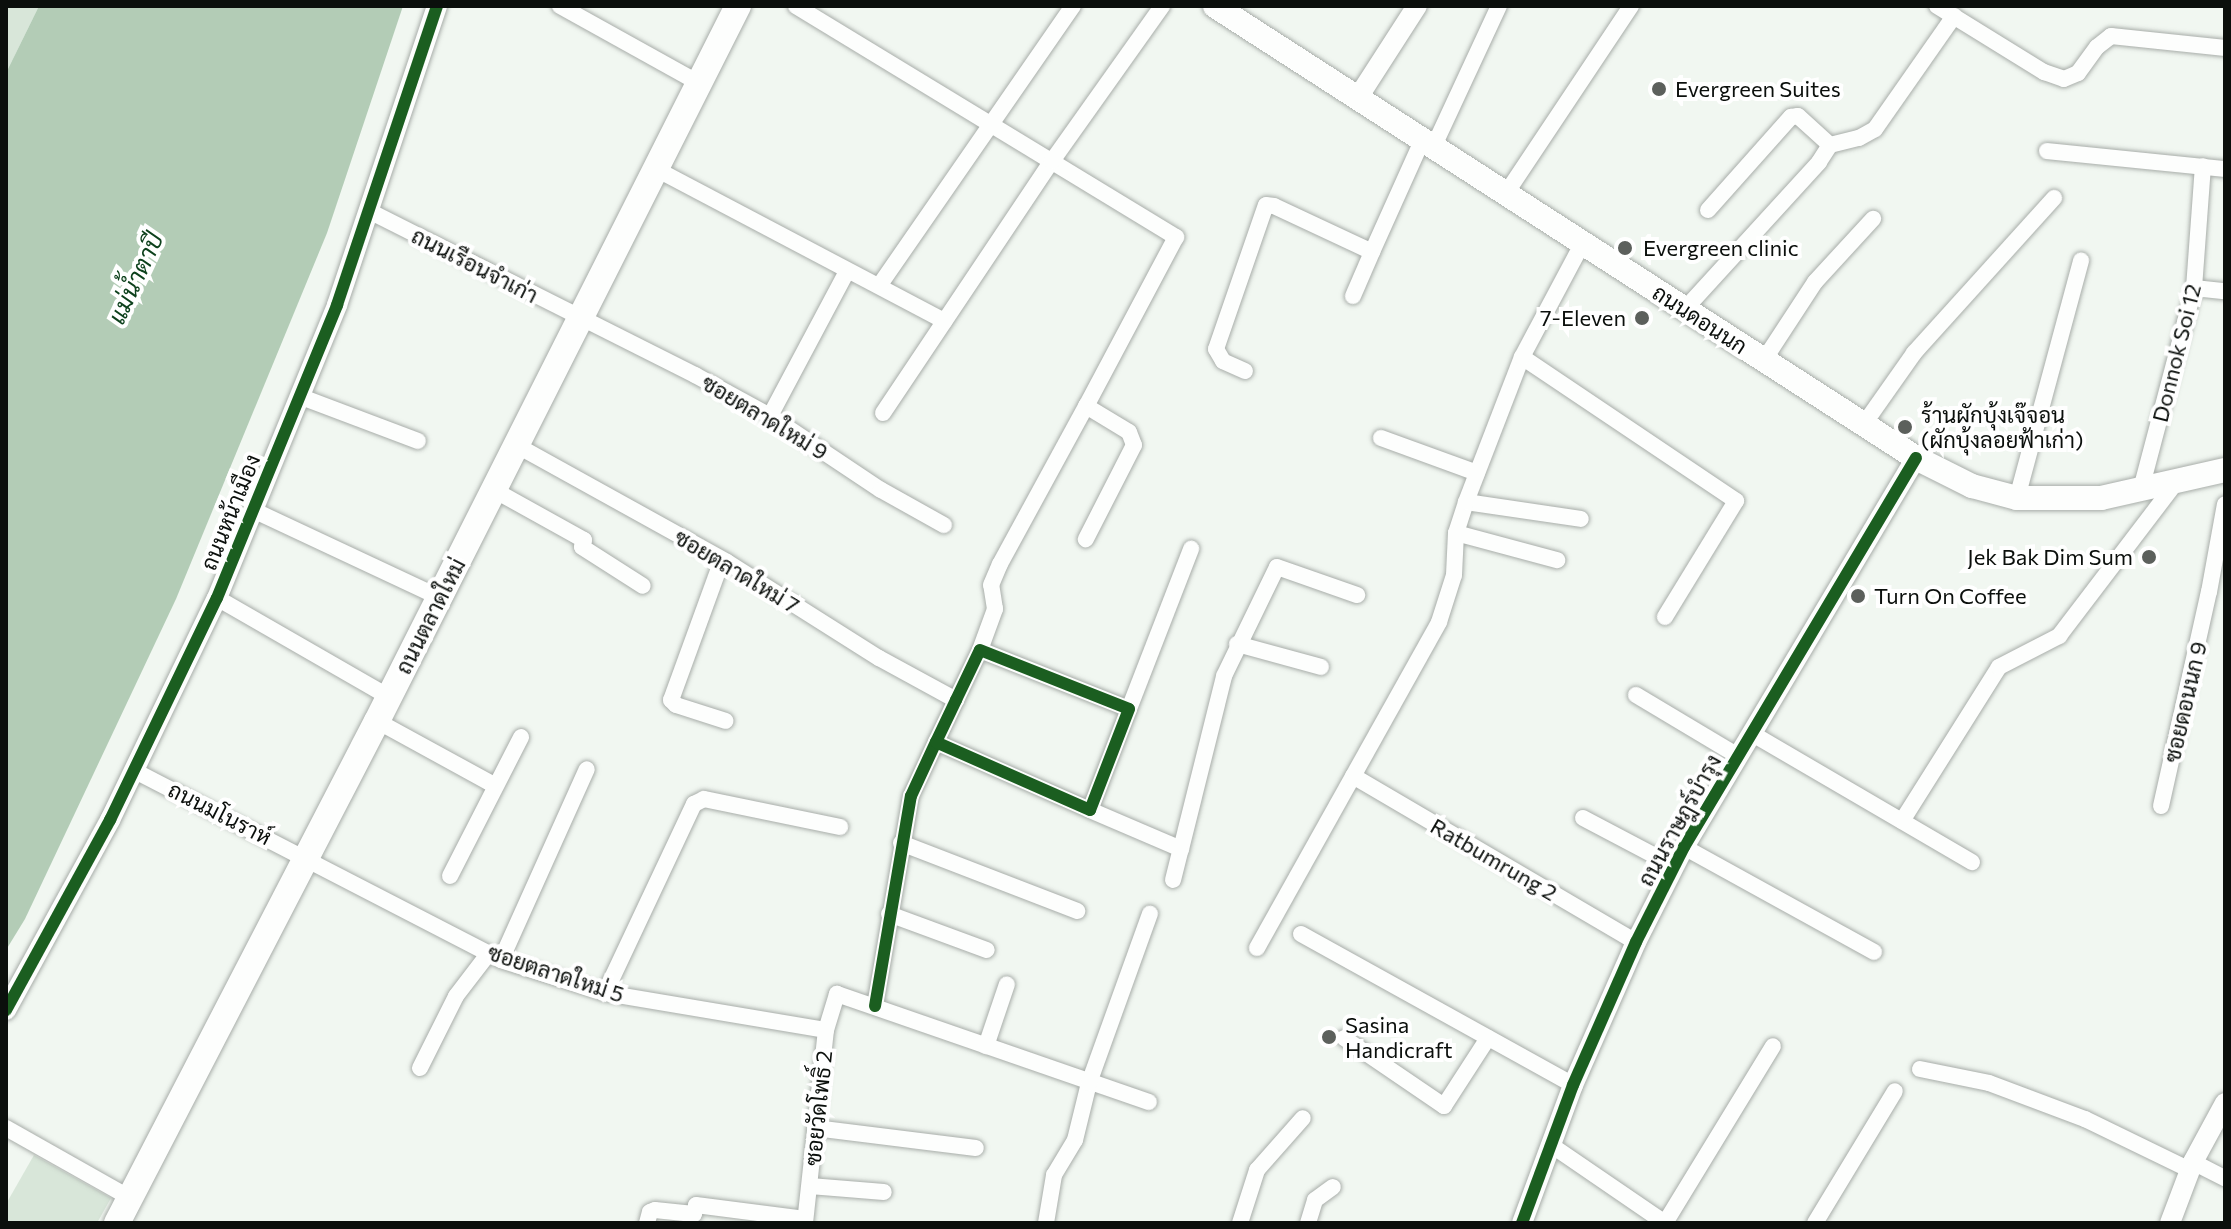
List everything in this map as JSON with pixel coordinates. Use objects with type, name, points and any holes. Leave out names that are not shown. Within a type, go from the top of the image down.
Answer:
[{"type":"main road","name":"ถนนตลาดใหม่","points":[[117,1223],[377,721],[738,6]]},
{"type":"main road","name":"ถนนดอนนก","points":[[1215,6],[1916,458],[1972,486],[2017,498],[2101,498],[2225,470]]},
{"type":"street","name":"ถนนหน้าเมือง","points":[[6,1010],[110,820],[217,598],[337,305],[437,6]]},
{"type":"street","points":[[560,6],[699,83]]},
{"type":"street","points":[[796,6],[1176,237],[991,585],[995,609],[980,650],[911,796],[875,1006],[1149,1102]]},
{"type":"street","points":[[879,286],[1073,6]]},
{"type":"street","points":[[883,413],[1052,161],[1162,6]]},
{"type":"street","points":[[1357,99],[1417,6]]},
{"type":"street","points":[[1353,296],[1372,252],[1499,6]]},
{"type":"street","points":[[1505,195],[1631,6]]},
{"type":"street","points":[[1937,6],[2044,72],[2064,79],[2078,73],[2097,47],[2111,36],[2225,48]]},
{"type":"street","points":[[1685,309],[1819,162],[1830,145],[1859,138],[1875,129],[1954,16]]},
{"type":"street","points":[[1708,210],[1791,117],[1798,116],[1830,145]]},
{"type":"street","points":[[2047,151],[2225,169]]},
{"type":"street","name":"Donnok Soi 12","points":[[2141,489],[2194,288],[2203,166]]},
{"type":"street","points":[[656,169],[944,321]]},
{"type":"street","points":[[1864,424],[1914,353],[2054,198]]},
{"type":"street","points":[[1245,371],[1223,361],[1216,349],[1266,205],[1372,252]]},
{"type":"street","name":"ถนนเรือนจำเก่า","points":[[369,211],[581,318]]},
{"type":"street","points":[[1764,360],[1815,282],[1873,219]]},
{"type":"street","points":[[1257,948],[1439,622],[1454,575],[1456,533],[1466,502],[1522,357],[1582,244]]},
{"type":"street","points":[[2017,498],[2081,260]]},
{"type":"street","points":[[770,416],[847,271]]},
{"type":"street","points":[[2194,288],[2225,291]]},
{"type":"street","name":"ซอยตลาดใหม่ 9","points":[[581,318],[770,416],[881,490],[944,525]]},
{"type":"street","points":[[1522,357],[1736,501],[1665,617]]},
{"type":"street","points":[[299,396],[418,441]]},
{"type":"street","points":[[1086,406],[1129,432],[1134,445],[1086,539]]},
{"type":"street","points":[[1381,438],[1477,473]]},
{"type":"street","name":"ซอยตลาดใหม่ 7","points":[[516,445],[722,560],[879,658],[956,700]]},
{"type":"street","name":"ถนนราษฎร์บำรุง","points":[[1522,1223],[1573,1085],[1636,942],[1679,856],[1916,458]]},
{"type":"street","points":[[1902,821],[1999,667],[2059,636],[2178,480]]},
{"type":"street","points":[[494,490],[584,540],[582,547],[643,586]]},
{"type":"street","points":[[1466,502],[1581,519]]},
{"type":"street","name":"ซอยดอนนก 9","points":[[2161,806],[2209,592],[2225,504]]},
{"type":"street","points":[[253,510],[439,597]]},
{"type":"street","points":[[1456,533],[1557,560]]},
{"type":"street","points":[[1090,810],[1191,549]]},
{"type":"street","points":[[722,560],[671,700],[676,705],[726,721]]},
{"type":"street","points":[[1173,880],[1224,676],[1277,567],[1357,595]]},
{"type":"street","points":[[217,598],[389,697]]},
{"type":"street","points":[[1237,644],[1321,667]]},
{"type":"street","points":[[980,650],[1129,709]]},
{"type":"street","points":[[1636,695],[1738,756]]},
{"type":"street","points":[[377,721],[494,785]]},
{"type":"street","points":[[1751,733],[1972,862]]},
{"type":"street","points":[[450,876],[521,737]]},
{"type":"street","points":[[936,742],[1181,849]]},
{"type":"street","points":[[420,1068],[456,996],[495,956],[587,769]]},
{"type":"street","name":"ถนนมโนราห์","points":[[133,770],[307,857]]},
{"type":"street","name":"Ratbumrung 2","points":[[1353,776],[1636,942]]},
{"type":"street","points":[[605,993],[694,804],[704,799],[840,827]]},
{"type":"street","points":[[1583,818],[1679,856],[1874,952]]},
{"type":"street","points":[[901,843],[1077,911]]},
{"type":"street","name":"ซอยตลาดใหม่ 5","points":[[307,857],[495,956],[605,993],[826,1030]]},
{"type":"street","points":[[889,914],[987,950]]},
{"type":"street","points":[[1046,1223],[1054,1175],[1075,1140],[1089,1083],[1150,914]]},
{"type":"street","points":[[1301,934],[1573,1085]]},
{"type":"street","points":[[986,1046],[1007,984]]},
{"type":"street","name":"ซอยวัดโพธิ์ 2","points":[[805,1221],[826,1030],[837,994],[875,1006]]},
{"type":"street","points":[[1344,1038],[1444,1106],[1488,1038]]},
{"type":"street","points":[[1551,1145],[1665,1223],[1773,1046]]},
{"type":"street","points":[[1920,1069],[1989,1083],[2085,1119],[2225,1178]]},
{"type":"street","points":[[1815,1223],[1895,1091]]},
{"type":"street","points":[[2170,1223],[2191,1166],[2225,1103]]},
{"type":"street","points":[[1240,1223],[1257,1170],[1303,1118]]},
{"type":"street","points":[[6,1128],[130,1198]]},
{"type":"street","points":[[815,1128],[976,1148]]},
{"type":"street","points":[[810,1186],[884,1192]]},
{"type":"street","points":[[1308,1223],[1315,1200],[1333,1187]]},
{"type":"street","points":[[647,1223],[650,1212],[655,1210],[694,1214],[696,1205],[805,1221]]},
{"type":"shaded area","points":[[6,6],[39,6],[6,73]]},
{"type":"shaded area","points":[[34,1155],[111,1198],[97,1223],[6,1223],[6,1204]]},
{"type":"water","name":"แม่น้ำตาปี","points":[[39,6],[403,6],[327,233],[176,599],[25,919],[6,950],[6,73]]},
{"type":"cycle path","points":[[6,1010],[110,820],[217,598],[337,305],[437,6]]},
{"type":"cycle path","points":[[1522,1223],[1573,1085],[1636,942],[1684,847],[1916,458]]},
{"type":"cycle path","points":[[875,1006],[911,796],[936,742],[980,650],[1129,709],[1090,810],[936,742]]},
{"type":"place","name":"Evergreen Suites","points":[[1659,89]]},
{"type":"place","name":"Evergreen clinic","points":[[1625,248]]},
{"type":"place","name":"7-Eleven","points":[[1642,318]]},
{"type":"place","name":"ร้านผักบุ้งเจ๊จอน (ผักบุ้งลอยฟ้าเก่า)","points":[[1905,427]]},
{"type":"place","name":"Jek Bak Dim Sum","points":[[2149,557]]},
{"type":"place","name":"Turn On Coffee","points":[[1858,596]]},
{"type":"place","name":"Sasina Handicraft","points":[[1329,1037]]}]
